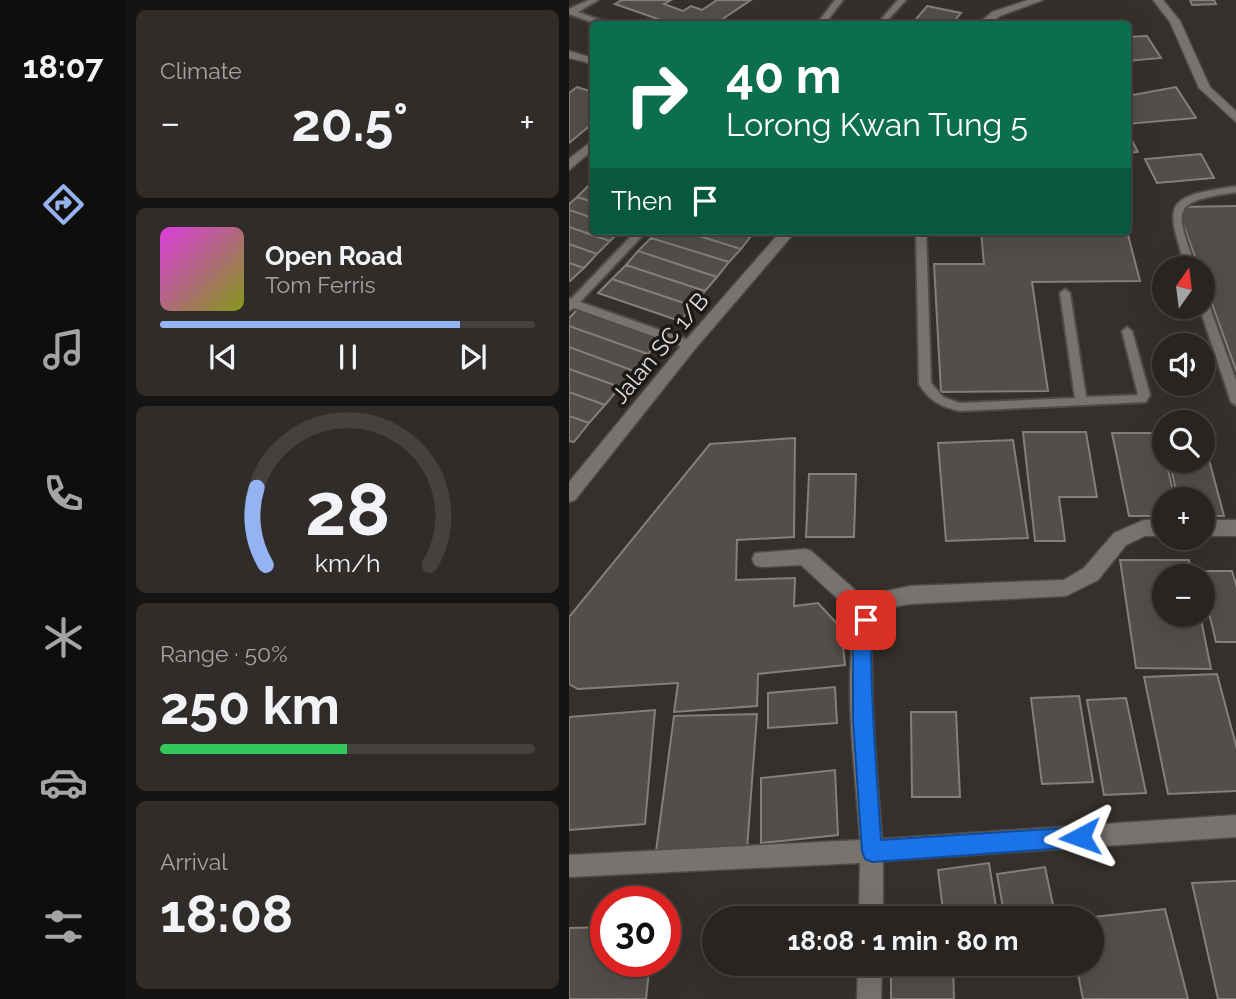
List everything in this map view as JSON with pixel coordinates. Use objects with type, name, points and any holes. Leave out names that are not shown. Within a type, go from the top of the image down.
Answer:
[{"type":"street","points":[[987,21],[996,14],[1038,0]]},
{"type":"street","points":[[1158,0],[1175,21],[1205,88],[1235,118]]},
{"type":"street","points":[[569,54],[590,60]]},
{"type":"street","points":[[569,166],[590,147]]},
{"type":"street","name":"Jalan SC 1/B","points":[[569,495],[690,345],[786,235]]},
{"type":"street","points":[[871,906],[872,851],[862,720],[862,639],[866,620],[875,607],[889,598],[910,594],[1066,589],[1091,574],[1120,539],[1144,528],[1152,528]]},
{"type":"street","points":[[1215,528],[1236,528]]},
{"type":"street","points":[[761,559],[805,557],[846,594],[866,620]]},
{"type":"street","points":[[569,866],[872,851],[1236,825]]},
{"type":"street","points":[[869,999],[870,976]]},
{"type":"lane","points":[[571,12],[594,0]]},
{"type":"lane","points":[[825,21],[839,0]]},
{"type":"lane","points":[[883,21],[902,0]]},
{"type":"lane","points":[[571,12],[594,21]]},
{"type":"lane","points":[[1187,256],[1174,219],[1176,207],[1184,199],[1197,195],[1236,189]]},
{"type":"lane","points":[[638,235],[570,304],[690,345]]},
{"type":"lane","points":[[921,235],[925,384],[932,396],[960,407],[1142,399],[1144,395],[1127,331]]},
{"type":"lane","points":[[1065,293],[1081,402]]},
{"type":"lane","points":[[1209,319],[1236,402]]},
{"type":"building","points":[[622,0],[671,0],[664,4],[683,11],[691,6],[702,10],[717,0],[751,0],[720,21],[663,21],[615,4]]},
{"type":"building","points":[[1190,0],[1214,0],[1216,4],[1192,5]]},
{"type":"building","points":[[927,6],[961,13],[954,21],[914,21]]},
{"type":"building","points":[[1147,36],[1161,58],[1131,61],[1131,37]]},
{"type":"building","points":[[577,87],[590,91],[590,126],[569,143],[569,93]]},
{"type":"building","points":[[1176,87],[1196,118],[1131,124],[1131,95]]},
{"type":"building","points":[[1131,139],[1138,152],[1131,153]]},
{"type":"building","points":[[1201,154],[1214,178],[1157,183],[1145,159]]},
{"type":"building","points":[[589,185],[590,185],[590,201],[577,197]]},
{"type":"building","points":[[577,197],[590,201],[590,217],[569,210],[569,204]]},
{"type":"building","points":[[1237,206],[1237,373],[1215,312],[1215,256],[1195,256],[1177,207]]},
{"type":"building","points":[[569,210],[590,217],[590,234],[569,227]]},
{"type":"building","points":[[569,227],[610,241],[597,254],[569,244]]},
{"type":"building","points":[[592,235],[616,235],[610,241]]},
{"type":"building","points":[[654,235],[696,235],[741,249],[729,262],[651,238]]},
{"type":"building","points":[[696,235],[751,236],[741,249]]},
{"type":"building","points":[[981,235],[1128,235],[1140,281],[1032,282],[1048,391],[941,392],[934,264],[984,264]]},
{"type":"building","points":[[651,238],[729,262],[717,277],[638,251]]},
{"type":"building","points":[[569,244],[597,254],[584,268],[569,263]]},
{"type":"building","points":[[638,251],[717,277],[705,291],[626,265]]},
{"type":"building","points":[[569,263],[584,268],[570,281],[569,281]]},
{"type":"building","points":[[626,265],[705,291],[693,306],[612,279]]},
{"type":"building","points":[[612,279],[693,306],[680,321],[598,293]]},
{"type":"building","points":[[578,309],[662,338],[648,354],[569,326],[569,318]]},
{"type":"building","points":[[569,326],[648,354],[634,371],[569,347]]},
{"type":"building","points":[[569,347],[634,371],[620,387],[569,369]]},
{"type":"building","points":[[569,369],[620,387],[605,405],[569,392]]},
{"type":"building","points":[[569,392],[605,405],[589,423],[569,416]]},
{"type":"building","points":[[569,416],[589,423],[574,442],[569,441]]},
{"type":"building","points":[[1023,432],[1086,432],[1097,497],[1059,497],[1065,541],[1035,541]]},
{"type":"building","points":[[1112,433],[1152,433],[1152,473],[1169,473],[1172,487],[1152,487],[1152,516],[1129,516]]},
{"type":"building","points":[[795,438],[794,537],[737,540],[736,580],[795,578],[794,606],[818,603],[841,628],[845,665],[758,674],[757,706],[674,712],[678,683],[578,689],[569,684],[569,617],[710,444]]},
{"type":"building","points":[[1013,440],[1028,538],[946,541],[938,443]]},
{"type":"building","points":[[1172,473],[1213,473],[1224,516],[1215,516],[1215,487],[1175,487]]},
{"type":"building","points":[[809,474],[856,474],[854,537],[806,537]]},
{"type":"building","points":[[1120,560],[1189,560],[1190,564],[1152,564],[1152,627],[1203,627],[1211,669],[1136,668]]},
{"type":"building","points":[[1215,571],[1232,571],[1237,588],[1237,642],[1216,642],[1212,627],[1215,627]]},
{"type":"building","points":[[1217,674],[1237,749],[1237,791],[1168,794],[1144,677]]},
{"type":"building","points":[[835,687],[837,723],[768,728],[768,693]]},
{"type":"building","points":[[1079,696],[1093,782],[1042,784],[1031,698]]},
{"type":"building","points":[[1126,698],[1146,793],[1104,795],[1087,700]]},
{"type":"building","points":[[655,710],[645,824],[569,830],[569,717]]},
{"type":"building","points":[[911,712],[956,712],[960,797],[912,797]]},
{"type":"building","points":[[757,714],[747,849],[656,851],[674,716]]},
{"type":"building","points":[[835,770],[838,835],[761,843],[761,778]]},
{"type":"building","points":[[989,863],[996,906],[942,906],[938,870]]},
{"type":"building","points":[[1045,867],[1053,906],[1003,906],[997,874]]},
{"type":"building","points":[[1237,881],[1237,999],[1218,999],[1192,883]]},
{"type":"building","points":[[1165,909],[1188,999],[1083,999],[1078,976],[1104,976],[1104,916]]},
{"type":"building","points":[[590,927],[590,977],[648,977],[646,999],[569,999],[569,928]]},
{"type":"building","points":[[891,976],[953,976],[954,999],[891,999]]},
{"type":"route","points":[[866,620],[862,639],[862,720],[872,851],[1080,837]]}]
